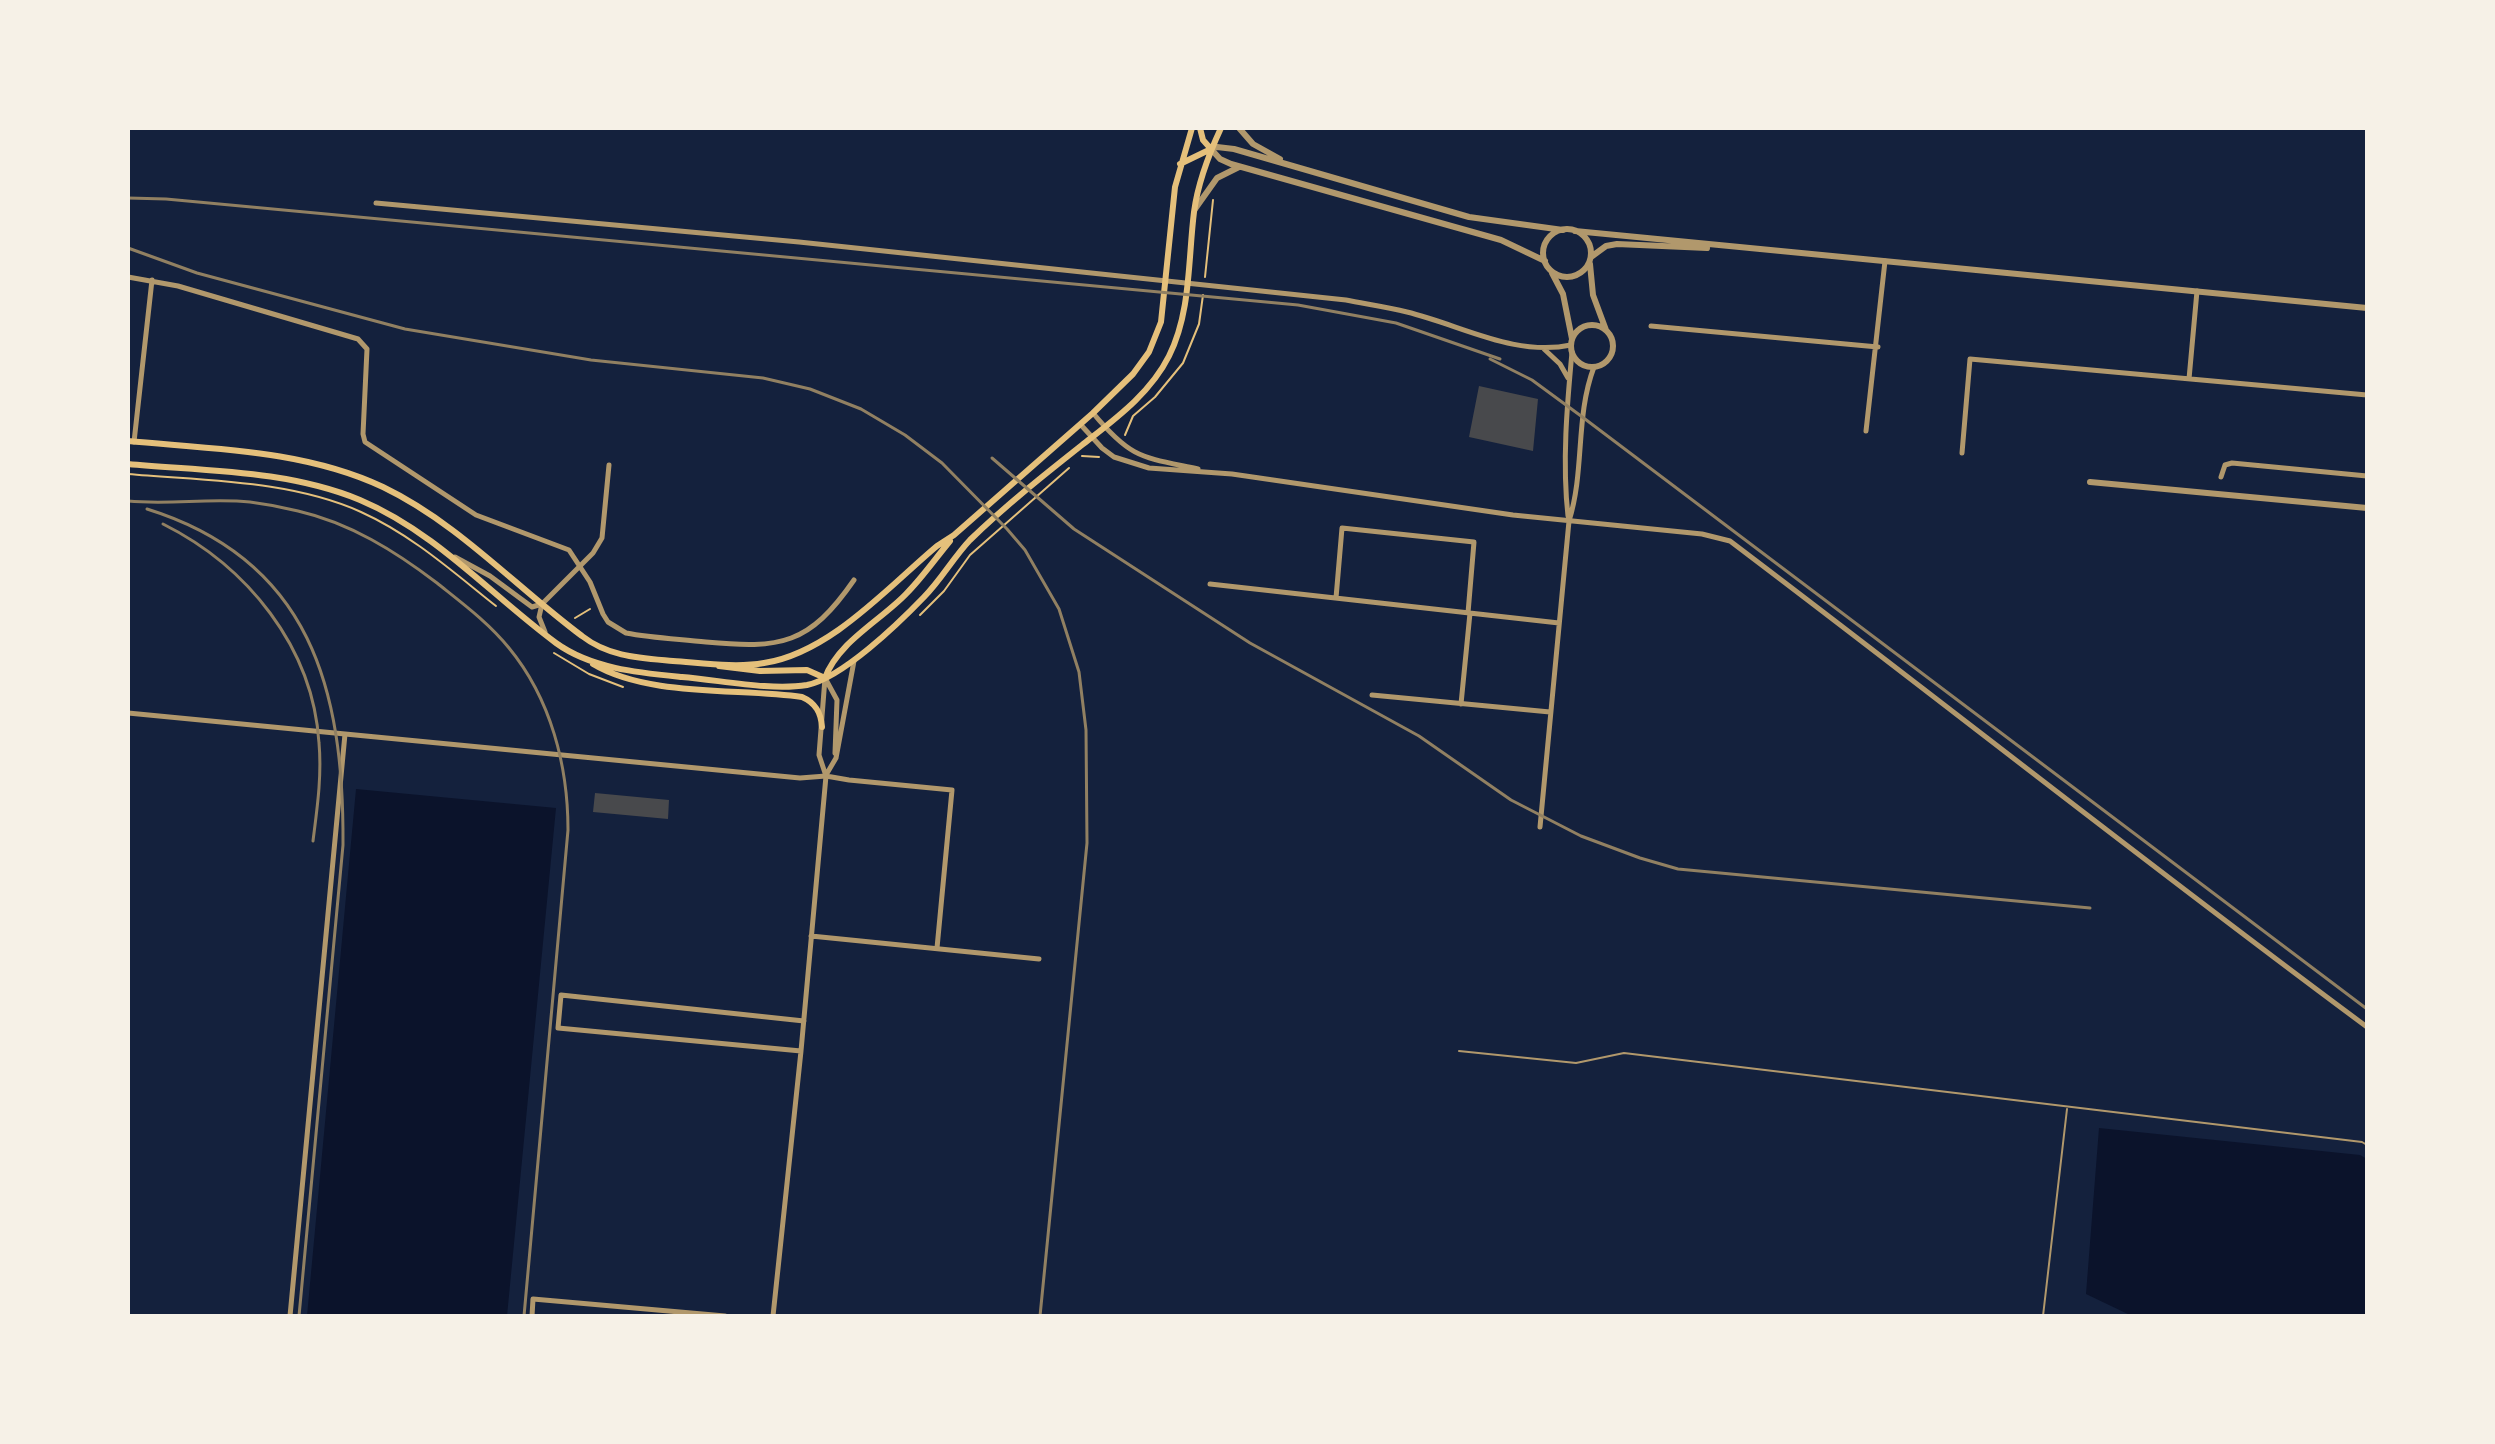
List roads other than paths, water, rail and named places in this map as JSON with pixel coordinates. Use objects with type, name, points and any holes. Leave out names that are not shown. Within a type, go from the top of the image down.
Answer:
[{"type":"main road","points":[[699,663],[765,663],[808,649],[836,632],[937,546],[963,529],[1081,425],[1142,363],[1155,339],[1164,305],[1175,187],[1192,128]]},
{"type":"main road","points":[[1200,128],[1203,140],[1211,149]]},
{"type":"main road","points":[[580,656],[625,670],[799,686],[840,672],[924,597],[971,540],[1040,479],[1105,428],[1158,375],[1173,347],[1185,307],[1200,179],[1221,128]]},
{"type":"main road","points":[[1180,164],[1211,149]]},
{"type":"main road","points":[[131,442],[288,458],[354,475],[406,499],[434,517],[569,626],[609,652],[760,671],[807,670],[825,678]]},
{"type":"main road","points":[[128,464],[254,476],[320,487],[361,501],[384,512],[447,553],[555,642],[609,672],[649,683],[802,697],[819,711],[822,727]]},
{"type":"main road","points":[[825,678],[839,653],[906,594],[954,535]]},
{"type":"street","points":[[1239,128],[1253,144],[1290,165]]},
{"type":"street","points":[[1569,521],[1566,495],[1571,345],[1563,294],[1545,261],[1501,240],[1240,166],[1220,159],[1211,149],[1234,149],[1469,217],[1563,230],[2367,308]]},
{"type":"street","points":[[1195,209],[1217,178],[1240,166]]},
{"type":"street","points":[[376,203],[799,242],[1346,300],[1408,312],[1488,338],[1543,349],[1571,345]]},
{"type":"street","points":[[1545,261],[1546,242],[1563,230]]},
{"type":"street","points":[[1575,231],[1588,241],[1593,295],[1612,343],[1611,354],[1606,361],[1594,367],[1580,363],[1571,345],[1576,332],[1594,325],[1608,333]]},
{"type":"street","points":[[1551,270],[1561,276],[1572,276],[1584,270],[1590,259],[1606,246],[1629,243],[1694,248],[1739,247]]},
{"type":"street","points":[[1866,431],[1878,347],[1885,261]]},
{"type":"street","points":[[128,277],[152,280],[305,321],[358,339],[367,349],[365,442],[476,515],[569,550],[590,582],[608,622],[626,633],[749,646],[769,645],[806,631],[835,607],[854,580]]},
{"type":"street","points":[[131,442],[152,280]]},
{"type":"street","points":[[2189,379],[2197,291]]},
{"type":"street","points":[[1651,326],[1878,347]]},
{"type":"street","points":[[1543,349],[1560,364],[1569,379]]},
{"type":"street","points":[[1962,453],[1970,359],[2367,395]]},
{"type":"street","points":[[1540,827],[1569,521],[1577,496],[1584,402],[1594,367]]},
{"type":"street","points":[[1093,413],[1117,442],[1133,453],[1214,472]]},
{"type":"street","points":[[1081,425],[1114,457],[1135,465],[1214,472],[1569,521],[1702,534],[1730,541],[2205,907],[2367,1027]]},
{"type":"street","points":[[2221,477],[2225,465],[2232,463],[2367,476]]},
{"type":"street","points":[[447,553],[490,576],[532,607],[542,604],[593,553],[602,538],[609,465]]},
{"type":"street","points":[[2090,482],[2367,508]]},
{"type":"street","points":[[1336,598],[1342,528],[1474,542],[1461,704]]},
{"type":"street","points":[[1210,584],[1559,623]]},
{"type":"street","points":[[542,604],[539,617],[545,632]]},
{"type":"street","points":[[773,1316],[826,776],[836,758],[854,660]]},
{"type":"street","points":[[825,678],[819,755],[826,776]]},
{"type":"street","points":[[825,678],[830,682],[837,700],[836,758]]},
{"type":"street","points":[[1372,695],[1550,712]]},
{"type":"street","points":[[128,713],[952,790],[937,948]]},
{"type":"street","points":[[290,1316],[345,734]]},
{"type":"street","points":[[811,936],[1039,959]]},
{"type":"street","points":[[801,1051],[558,1028],[561,995],[804,1021]]},
{"type":"street","points":[[532,1316],[533,1299],[725,1316]]},
{"type":"lane","points":[[1459,1051],[1576,1063],[1624,1053],[2367,1145]]},
{"type":"lane","points":[[2043,1316],[2067,1108]]},
{"type":"water","points":[[356,789],[556,808],[507,1316],[307,1316]]},
{"type":"water","points":[[2099,1128],[2360,1155],[2367,1159],[2367,1316],[2132,1316],[2086,1294]]},
{"type":"railway","points":[[128,198],[166,199],[1298,305],[1396,323],[1500,359]]},
{"type":"railway","points":[[128,248],[197,273],[405,329],[591,360],[763,378],[810,389],[861,409],[905,435],[942,463],[1025,550],[1059,609],[1079,672],[1086,730],[1087,843],[1040,1316]]},
{"type":"railway","points":[[1490,359],[1532,380],[1581,416],[2367,1009]]},
{"type":"railway","points":[[992,458],[1074,529],[1250,643],[1419,736],[1511,800],[1581,836],[1678,869],[2090,908]]},
{"type":"railway","points":[[128,501],[250,502],[317,516],[354,531],[405,560],[475,614],[509,648],[536,689],[560,758],[568,830],[524,1316]]},
{"type":"railway","points":[[147,509],[203,532],[247,561],[281,597],[307,638],[325,684],[336,734],[342,788],[343,845],[299,1316]]},
{"type":"railway","points":[[163,524],[222,562],[248,586],[270,613],[304,674],[314,708],[320,755],[313,841]]}]
